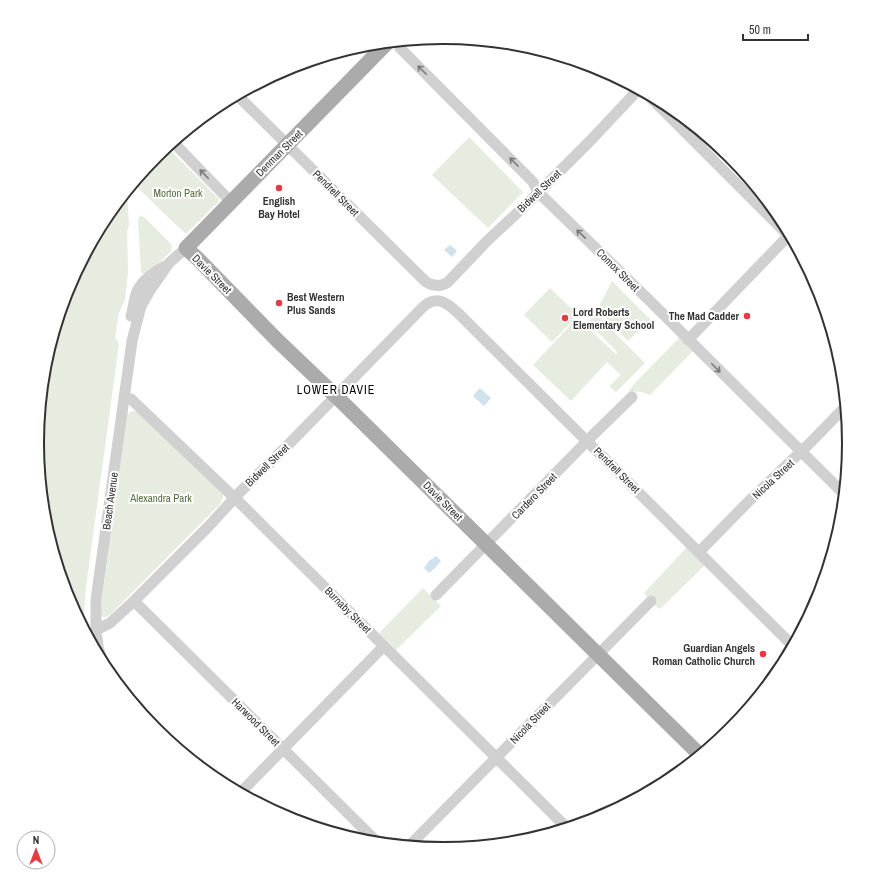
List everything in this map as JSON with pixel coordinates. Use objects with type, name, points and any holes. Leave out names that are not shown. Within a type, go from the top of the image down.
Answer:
[{"type":"main road","name":"Denman Street","points":[[186,248],[379,49]]},
{"type":"main road","name":"Davie Street","points":[[186,248],[278,341],[336,396],[696,752]]},
{"type":"street","name":"Comox Street","points":[[399,46],[534,182],[538,192],[840,490]]},
{"type":"street","name":"Bidwell Street","points":[[437,286],[444,285],[448,282],[487,241],[638,94]]},
{"type":"street","name":"Pendrell Street","points":[[241,99],[426,282],[437,286]]},
{"type":"street","points":[[655,105],[776,222]]},
{"type":"street","points":[[177,146],[231,202]]},
{"type":"street","points":[[688,340],[787,241]]},
{"type":"street","name":"Denman Street","points":[[138,301],[149,292],[169,263],[186,248]]},
{"type":"street","name":"Beach Avenue","points":[[97,641],[96,600],[138,301]]},
{"type":"street","name":"Bidwell Street","points":[[96,630],[110,623],[134,601],[424,306],[430,302],[438,301]]},
{"type":"street","name":"Pendrell Street","points":[[438,301],[447,303],[458,313],[789,642]]},
{"type":"street","name":"Burnaby Street","points":[[124,397],[131,399],[234,498],[563,824]]},
{"type":"street","name":"Cardero Street","points":[[436,595],[632,397]]},
{"type":"street","name":"Nicola Street","points":[[699,552],[841,411]]},
{"type":"street","name":"Harwood Street","points":[[134,601],[370,835]]},
{"type":"street","name":"Nicola Street","points":[[414,841],[651,601]]},
{"type":"street","points":[[244,789],[384,646]]},
{"type":"green space","points":[[469,137],[523,192],[488,228],[432,175]]},
{"type":"green space","name":"Morton Park","points":[[171,151],[219,199],[218,202],[187,233],[185,233],[138,187],[144,180]]},
{"type":"green space","points":[[127,199],[129,226],[127,230],[128,272],[125,300],[119,313],[115,337],[119,344],[86,587],[84,614],[66,571],[52,521],[45,469],[45,417],[52,365],[58,340],[75,290],[98,243]]},
{"type":"green space","name":"Morton Park","points":[[140,216],[144,217],[172,246],[171,251],[149,273],[145,274],[141,271],[138,221]]},
{"type":"green space","points":[[612,281],[650,319],[628,341],[597,310]]},
{"type":"green space","points":[[550,288],[578,315],[552,342],[524,315]]},
{"type":"green space","points":[[596,314],[645,363],[616,392],[609,386],[621,375],[607,362],[571,401],[533,365],[577,318],[616,354],[617,352],[588,322]]},
{"type":"green space","points":[[680,337],[693,351],[650,395],[638,392],[627,394],[634,384]]},
{"type":"green space","name":"Alexandra Park","points":[[132,411],[136,411],[223,494],[223,497],[221,503],[111,614],[103,617],[101,615],[102,599],[127,415]]},
{"type":"green space","points":[[687,547],[705,565],[660,609],[654,605],[644,593]]},
{"type":"green space","points":[[423,588],[441,606],[396,650],[379,633]]},
{"type":"water","points":[[450,245],[457,251],[452,257],[444,250]]},
{"type":"water","points":[[480,388],[491,398],[484,406],[473,396]]},
{"type":"water","points":[[436,556],[441,561],[429,573],[424,568],[429,561]]},
{"type":"place","name":"English Bay Hotel","points":[[279,188]]},
{"type":"place","name":"Best Western Plus Sands","points":[[279,303]]},
{"type":"place","name":"The Mad Cadder","points":[[747,316]]},
{"type":"place","name":"Lord Roberts Elementary School","points":[[565,318]]},
{"type":"place","name":"Guardian Angels Roman Catholic Church","points":[[763,654]]},
{"type":"district","name":"LOWER DAVIE","points":[[336,390]]}]
